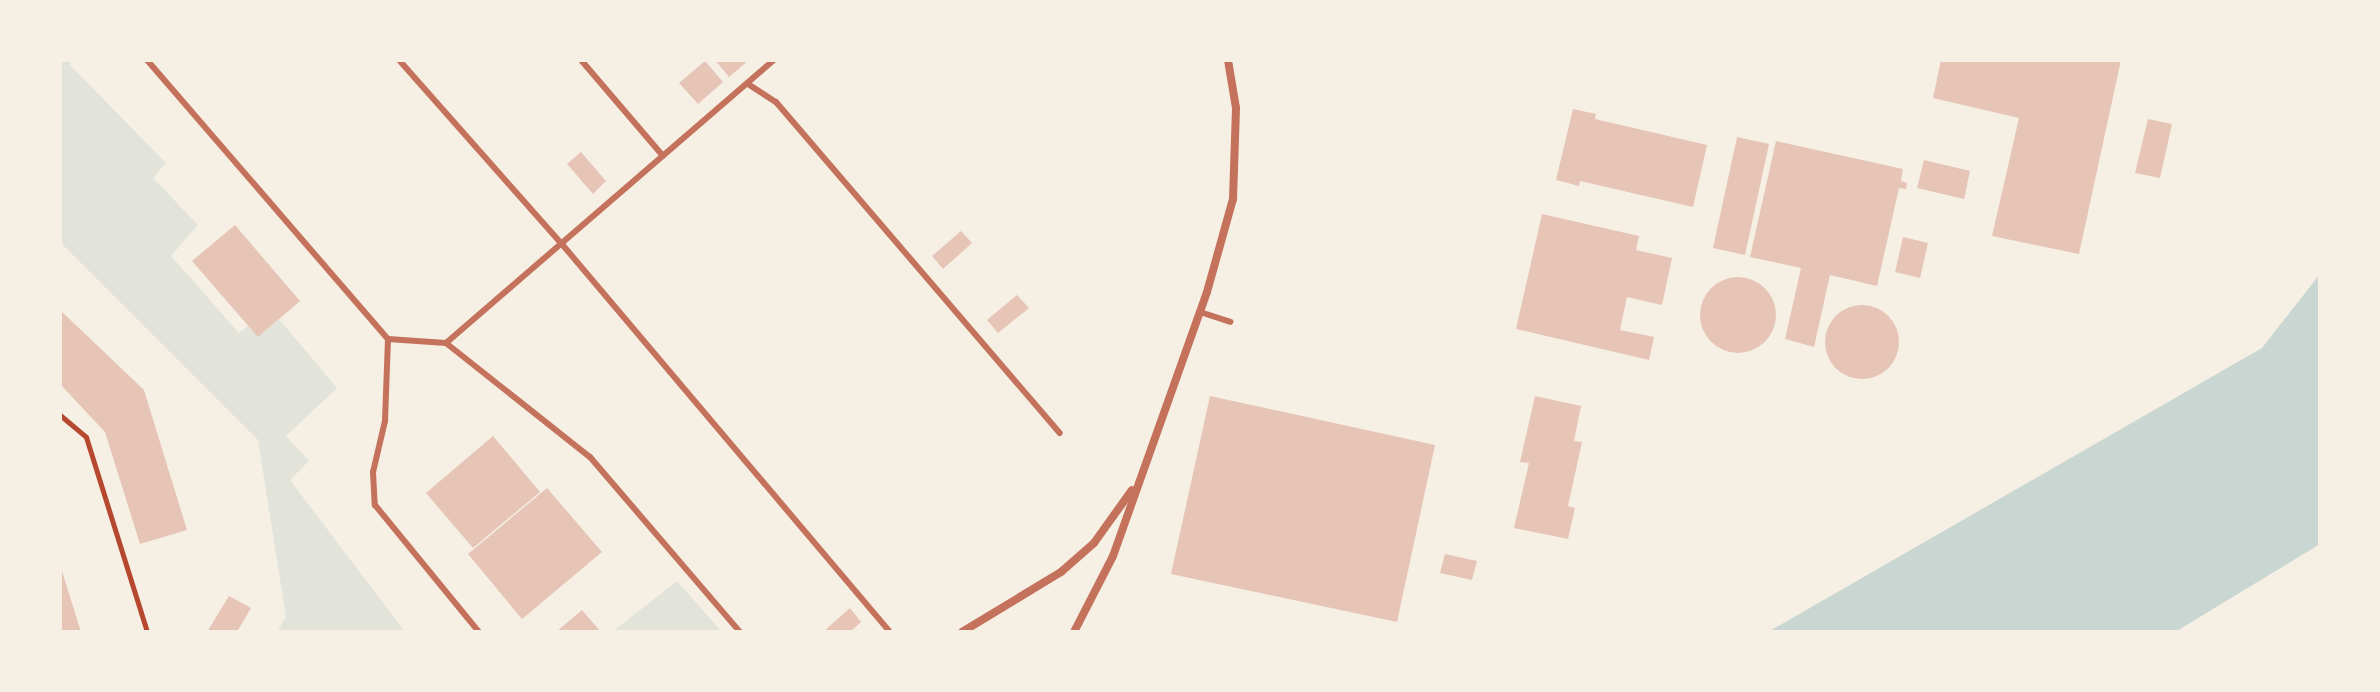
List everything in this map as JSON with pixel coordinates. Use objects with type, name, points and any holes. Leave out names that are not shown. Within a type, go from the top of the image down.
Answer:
[{"type":"street","points":[[1074,632],[1113,556],[1200,312],[1233,199],[1236,108],[1228,60]]},
{"type":"street","points":[[962,632],[1061,572],[1094,543],[1140,480]]},
{"type":"lane","points":[[147,60],[388,339],[385,421],[373,472],[375,505],[479,632]]},
{"type":"lane","points":[[399,60],[561,243],[890,632]]},
{"type":"lane","points":[[581,60],[663,156]]},
{"type":"lane","points":[[446,343],[774,60]]},
{"type":"lane","points":[[748,84],[776,102],[1060,433]]},
{"type":"lane","points":[[1200,312],[1230,322]]},
{"type":"lane","points":[[388,339],[446,343],[590,457],[740,632]]},
{"type":"path","points":[[60,415],[86,437],[147,632]]},
{"type":"shaded area","points":[[60,60],[71,60],[70,65],[166,163],[153,178],[198,225],[171,256],[239,333],[248,326],[258,337],[279,319],[337,388],[286,436],[309,461],[290,480],[405,632],[277,632],[286,617],[258,440],[60,242]]},
{"type":"shaded area","points":[[2320,274],[2320,544],[2175,632],[1768,632],[2262,348]]},
{"type":"shaded area","points":[[677,581],[722,632],[612,632]]},
{"type":"building","points":[[715,60],[749,60],[729,77]]},
{"type":"building","points":[[1941,60],[2121,60],[2079,254],[1992,236],[2019,118],[1933,98]]},
{"type":"building","points":[[705,61],[723,82],[698,104],[679,83]]},
{"type":"building","points":[[1573,109],[1596,114],[1595,119],[1707,145],[1693,207],[1580,181],[1579,186],[1556,180]]},
{"type":"building","points":[[2148,119],[2172,124],[2160,178],[2135,173]]},
{"type":"building","points":[[1737,137],[1769,144],[1745,255],[1713,248]]},
{"type":"building","points":[[1776,141],[1903,169],[1901,181],[1907,183],[1906,189],[1899,188],[1877,286],[1830,275],[1814,347],[1785,339],[1801,268],[1750,257]]},
{"type":"building","points":[[581,152],[606,181],[593,194],[567,164]]},
{"type":"building","points":[[1924,160],[1970,171],[1964,199],[1917,188]]},
{"type":"building","points":[[1542,214],[1639,236],[1636,250],[1672,258],[1662,305],[1627,297],[1620,330],[1654,337],[1649,360],[1516,329]]},
{"type":"building","points":[[235,225],[300,301],[258,337],[192,261]]},
{"type":"building","points":[[961,231],[972,243],[943,269],[932,256]]},
{"type":"building","points":[[1903,237],[1928,243],[1920,278],[1895,272]]},
{"type":"building","points":[[1738,277],[1752,280],[1765,288],[1773,301],[1776,315],[1773,329],[1765,342],[1752,350],[1738,353],[1724,350],[1711,342],[1703,329],[1700,315],[1703,301],[1711,288],[1724,280]]},
{"type":"building","points":[[1017,295],[1029,308],[998,333],[987,320]]},
{"type":"building","points":[[1855,305],[1869,305],[1883,311],[1893,321],[1899,342],[1893,363],[1883,373],[1869,379],[1855,379],[1841,373],[1831,363],[1825,349],[1825,335],[1831,321],[1841,311]]},
{"type":"building","points":[[60,310],[144,390],[187,530],[140,544],[105,432],[60,384]]},
{"type":"building","points":[[1210,396],[1435,445],[1397,622],[1171,574]]},
{"type":"building","points":[[1535,396],[1581,406],[1574,441],[1582,442],[1568,506],[1575,508],[1568,539],[1514,528],[1529,463],[1520,462]]},
{"type":"building","points":[[493,436],[540,492],[473,548],[426,493]]},
{"type":"building","points":[[547,488],[602,552],[522,619],[468,554]]},
{"type":"building","points":[[1445,554],[1477,561],[1472,580],[1440,573]]},
{"type":"building","points":[[61,568],[81,632],[60,632]]},
{"type":"building","points":[[229,596],[251,608],[237,632],[207,632]]},
{"type":"building","points":[[850,608],[861,622],[850,632],[823,632]]},
{"type":"building","points":[[582,610],[601,632],[556,632]]}]
